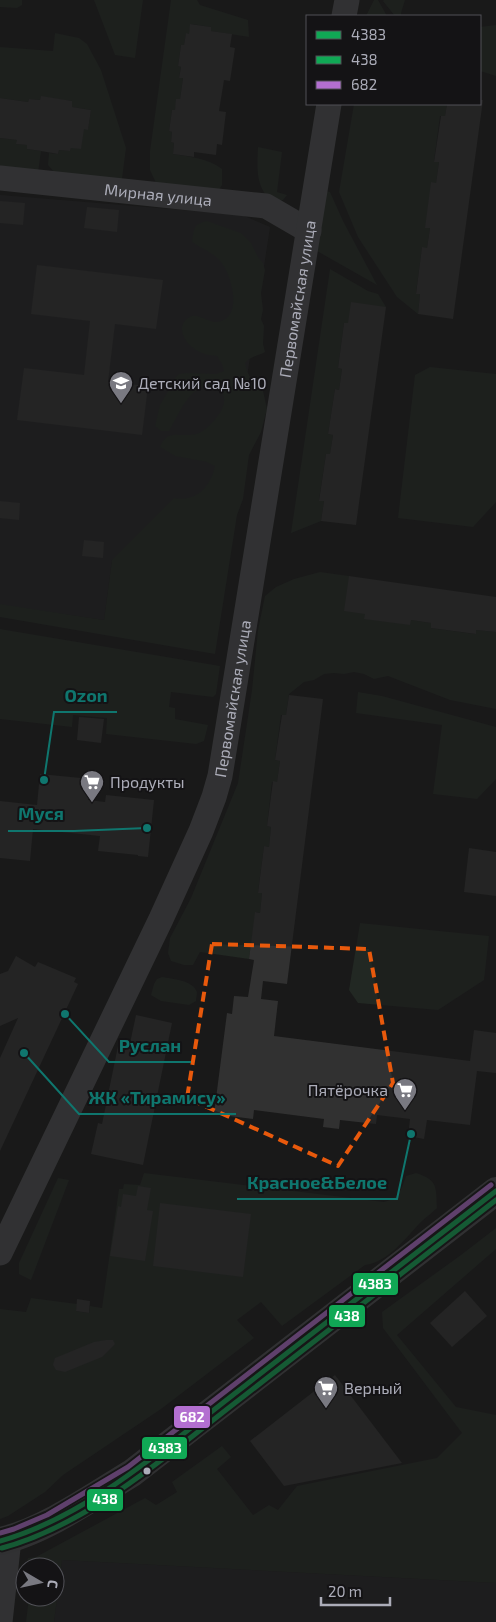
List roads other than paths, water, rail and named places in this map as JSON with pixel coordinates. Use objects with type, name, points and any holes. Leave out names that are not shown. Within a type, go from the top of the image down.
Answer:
[{"type":"main road","points":[[5,1540],[61,1516],[132,1473],[496,1191]]},
{"type":"street","points":[[344,15],[347,0]]},
{"type":"street","name":"Первомайская улица","points":[[0,1252],[161,919],[200,831],[220,776],[329,105]]},
{"type":"street","name":"Мирная улица","points":[[0,178],[266,206],[309,231]]},
{"type":"street","points":[[0,1622],[5,1540]]},
{"type":"place","name":"Детский сад №10","points":[[121,404]]},
{"type":"place","name":"Ozon","points":[[44,780]]},
{"type":"place","name":"Продукты","points":[[92,803]]},
{"type":"place","name":"Муся","points":[[147,828]]},
{"type":"place","name":"Руслан","points":[[65,1014]]},
{"type":"place","name":"ЖК «Тирамису»","points":[[24,1053]]},
{"type":"place","name":"Пятёрочка","points":[[405,1111]]},
{"type":"place","name":"Красное&Белое","points":[[411,1134]]},
{"type":"place","name":"Верный","points":[[326,1409]]}]
